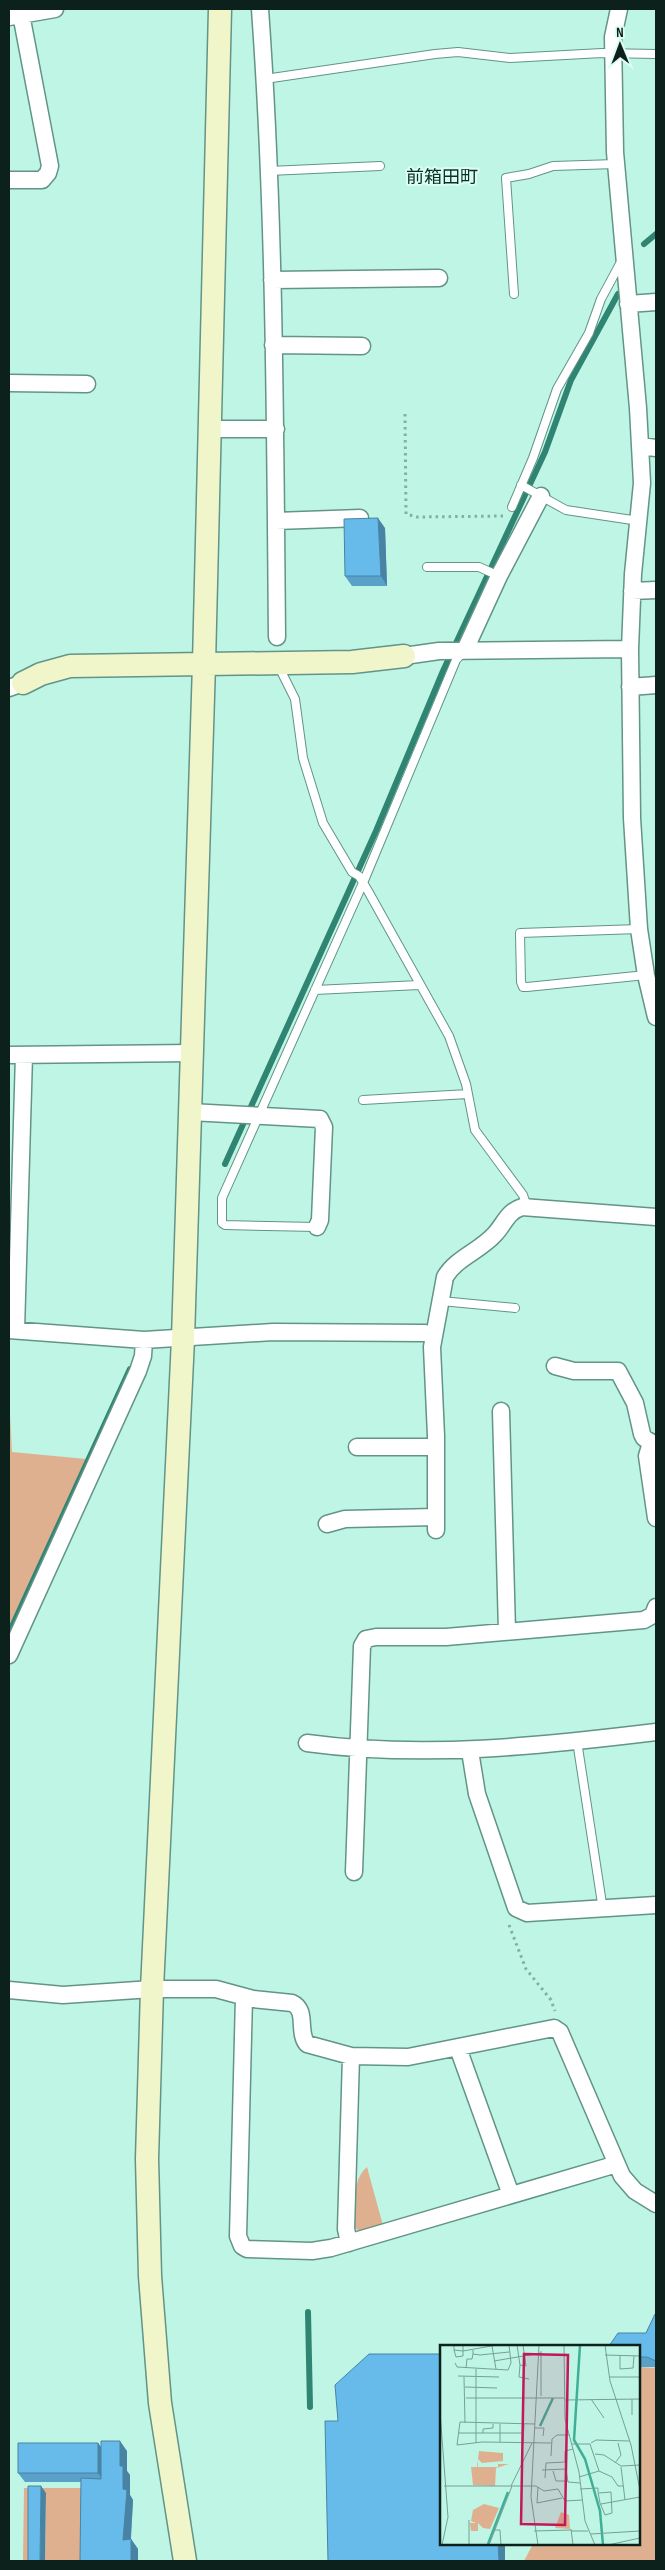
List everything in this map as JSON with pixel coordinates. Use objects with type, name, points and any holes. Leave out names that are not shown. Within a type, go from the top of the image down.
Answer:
[{"type":"street","points":[[9,180],[42,180],[48,173],[50,166],[17,13],[55,9]]},
{"type":"street","points":[[185,2561],[160,2403],[150,2276],[147,2159],[152,1989],[183,1339],[204,664],[220,9]]},
{"type":"street","points":[[260,9],[265,78],[272,280],[276,429],[277,636]]},
{"type":"street","points":[[619,9],[613,37],[616,164],[628,304],[648,447],[642,483],[632,591],[630,649],[632,818],[639,929],[646,975],[656,1017]]},
{"type":"street","points":[[272,280],[439,278]]},
{"type":"street","points":[[628,304],[656,302]]},
{"type":"street","points":[[273,345],[362,346]]},
{"type":"street","points":[[9,383],[88,384]]},
{"type":"street","points":[[210,428],[276,429]]},
{"type":"street","points":[[465,650],[493,573],[530,489]]},
{"type":"street","points":[[276,521],[360,518]]},
{"type":"street","points":[[632,591],[656,590]]},
{"type":"street","points":[[16,686],[41,674],[70,666],[352,662],[465,650],[630,649]]},
{"type":"street","points":[[630,687],[656,685]]},
{"type":"street","points":[[192,1053],[16,1055],[12,1330],[144,1340],[273,1332],[424,1333],[434,1335]]},
{"type":"street","points":[[190,1112],[313,1118],[323,1122],[320,1220],[317,1227]]},
{"type":"street","points":[[327,1524],[345,1519],[436,1524],[436,1447],[432,1347],[445,1278],[450,1269],[488,1240],[510,1212],[526,1207],[656,1217]]},
{"type":"street","points":[[9,1655],[138,1372],[143,1356],[144,1340]]},
{"type":"street","points":[[555,1366],[574,1371],[618,1371],[635,1403],[642,1434],[655,1443],[650,1446],[647,1456],[656,1518]]},
{"type":"street","points":[[501,1411],[507,1631]]},
{"type":"street","points":[[358,1447],[436,1447]]},
{"type":"street","points":[[354,1872],[362,1646],[366,1639],[376,1637],[437,1637],[644,1620],[653,1615],[656,1607]]},
{"type":"street","points":[[307,1743],[359,1750],[470,1750],[656,1732]]},
{"type":"street","points":[[470,1750],[477,1794],[516,1908],[527,1913],[604,1910],[656,1905]]},
{"type":"street","points":[[9,1990],[63,1995],[152,1989],[216,1989],[244,1997],[296,2005],[301,2013],[302,2035],[307,2044],[350,2056],[408,2057],[554,2028],[560,2032],[617,2164],[628,2184],[656,2204]]},
{"type":"street","points":[[244,1997],[242,2016],[239,2242],[247,2249],[312,2251],[349,2243],[617,2164]]},
{"type":"street","points":[[458,2048],[488,2138],[511,2195]]},
{"type":"street","points":[[349,2243],[346,2229],[350,2056]]},
{"type":"lane","points":[[265,78],[458,52],[510,58],[614,53],[656,54]]},
{"type":"lane","points":[[514,294],[506,178],[529,174],[553,166],[616,164]]},
{"type":"lane","points":[[269,171],[380,166]]},
{"type":"lane","points":[[512,507],[530,489],[541,438],[557,389],[589,333],[601,299],[624,256]]},
{"type":"lane","points":[[530,489],[566,510],[638,522]]},
{"type":"lane","points":[[427,567],[479,567],[493,573]]},
{"type":"lane","points":[[317,1227],[222,1224],[224,1189],[315,990],[359,878],[456,660],[465,650]]},
{"type":"lane","points":[[277,663],[295,700],[303,758],[323,823],[401,948],[419,985],[449,1036],[468,1094],[475,1130],[523,1195],[526,1207]]},
{"type":"lane","points":[[639,929],[520,934],[521,982],[523,987],[527,987],[646,975]]},
{"type":"lane","points":[[315,990],[419,985]]},
{"type":"lane","points":[[363,1100],[468,1094]]},
{"type":"lane","points":[[441,1301],[515,1308]]},
{"type":"lane","points":[[577,1741],[604,1910]]},
{"type":"path","points":[[405,414],[406,514],[417,517],[502,516],[512,507]]},
{"type":"shaded area","points":[[9,1395],[12,1452],[86,1459],[9,1626]]},
{"type":"shaded area","points":[[367,2167],[384,2229],[363,2233],[355,2228],[355,2195],[358,2179]]},
{"type":"shaded area","points":[[640,2367],[656,2368],[656,2561],[524,2561],[532,2545],[640,2545]]},
{"type":"shaded area","points":[[24,2488],[88,2488],[87,2561],[45,2561],[46,2493],[32,2561],[23,2561]]},
{"type":"building","points":[[378,518],[381,576],[345,576],[344,519]]},
{"type":"building","points":[[656,2314],[656,2361],[647,2357],[640,2357],[640,2345],[610,2345],[618,2333],[646,2333]]},
{"type":"building","points":[[369,2354],[440,2354],[440,2545],[498,2545],[499,2561],[328,2561],[325,2421],[338,2421],[335,2385]]},
{"type":"building","points":[[101,2441],[120,2441],[120,2466],[123,2466],[123,2489],[127,2490],[123,2540],[131,2539],[131,2561],[80,2561],[81,2478],[101,2479]]},
{"type":"building","points":[[18,2443],[98,2443],[98,2473],[18,2473]]},
{"type":"building","points":[[28,2486],[41,2486],[40,2561],[28,2561]]},
{"type":"waterway","points":[[644,244],[656,234]]},
{"type":"waterway","points":[[225,1164],[376,831],[443,671],[545,452],[571,380],[618,294]]},
{"type":"waterway","points":[[9,1633],[130,1369]]},
{"type":"waterway","points":[[308,2312],[310,2407]]},
{"type":"district","name":"前箱田町","points":[[442,177]]}]
